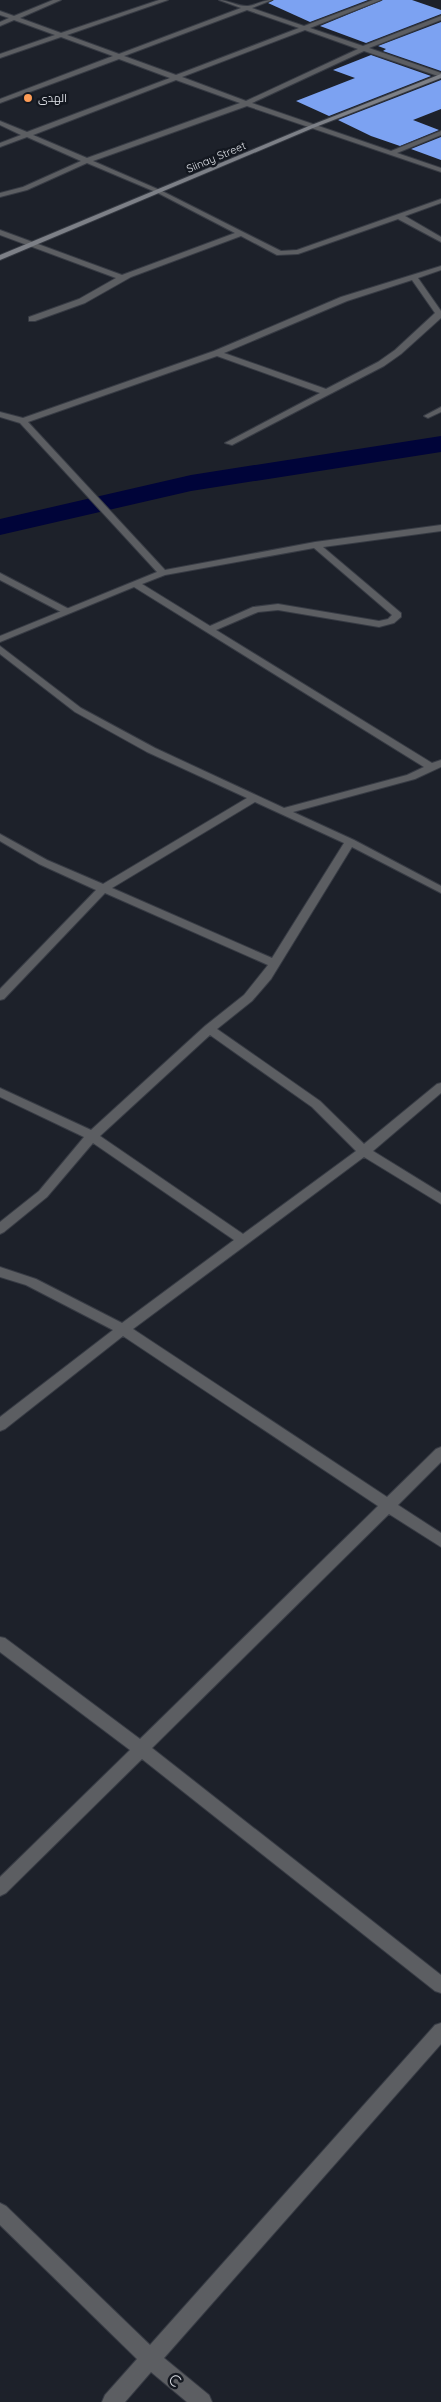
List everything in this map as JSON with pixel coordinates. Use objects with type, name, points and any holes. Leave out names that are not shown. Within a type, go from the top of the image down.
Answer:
[{"type":"street","points":[[0,24],[17,19],[58,0]]},
{"type":"street","points":[[0,56],[165,0]]},
{"type":"street","points":[[222,0],[441,75]]},
{"type":"street","points":[[0,101],[269,0]]},
{"type":"street","points":[[0,145],[378,0]]},
{"type":"street","points":[[0,13],[121,56],[245,104],[441,170]]},
{"type":"street","points":[[0,195],[25,189],[88,160],[245,104],[364,48],[441,18]]},
{"type":"street","name":"Siinay Street","points":[[0,258],[311,127],[441,75]]},
{"type":"street","points":[[0,123],[160,192],[271,250],[286,254],[441,201]]},
{"type":"street","points":[[392,154],[441,133]]},
{"type":"street","points":[[399,216],[441,240]]},
{"type":"street","points":[[0,232],[30,245],[122,278]]},
{"type":"street","points":[[32,319],[82,301],[122,278],[240,234]]},
{"type":"street","points":[[23,421],[217,353],[344,299],[441,268]]},
{"type":"street","points":[[229,444],[328,393],[398,352],[440,315],[414,278]]},
{"type":"street","points":[[217,353],[328,393]]},
{"type":"street","points":[[428,416],[441,409]]},
{"type":"street","points":[[0,414],[23,421],[164,573]]},
{"type":"street","points":[[0,639],[66,610],[164,573],[315,545],[441,528]]},
{"type":"street","points":[[209,630],[256,609],[278,607],[379,624],[391,621],[398,615],[315,545]]},
{"type":"street","points":[[0,576],[66,610]]},
{"type":"street","points":[[135,584],[437,765]]},
{"type":"street","points":[[0,649],[78,710],[151,750],[350,842],[441,890]]},
{"type":"street","points":[[283,811],[412,777],[437,765]]},
{"type":"street","points":[[0,996],[104,888],[255,798]]},
{"type":"street","points":[[0,837],[43,862],[274,964]]},
{"type":"street","points":[[0,1229],[43,1194],[92,1136],[209,1029],[248,998],[267,976],[350,842]]},
{"type":"street","points":[[209,1029],[316,1104],[364,1151],[441,1199]]},
{"type":"street","points":[[0,1425],[123,1329],[364,1151],[441,1087]]},
{"type":"street","points":[[0,1092],[92,1136],[243,1240]]},
{"type":"street","points":[[0,1272],[31,1282],[123,1329],[441,1540]]},
{"type":"street","points":[[0,1888],[441,1453]]},
{"type":"street","points":[[0,1643],[141,1749],[441,1985]]},
{"type":"street","points":[[112,2402],[441,2031]]},
{"type":"street","name":"C","points":[[0,2212],[150,2358],[202,2402]]},
{"type":"building","points":[[274,0],[368,0],[310,22],[268,3]]},
{"type":"building","points":[[383,0],[412,0],[441,10],[441,14],[366,43],[320,26]]},
{"type":"building","points":[[441,22],[441,71],[383,51],[386,49],[378,46]]},
{"type":"building","points":[[371,55],[431,76],[329,116],[296,101],[355,78],[333,70]]},
{"type":"building","points":[[441,80],[441,109],[413,120],[439,130],[400,146],[371,136],[338,120]]},
{"type":"building","points":[[441,137],[441,160],[411,149]]},
{"type":"waterway","points":[[0,527],[191,483],[441,444]]},
{"type":"place","name":"الهدى","points":[[28,98]]}]
